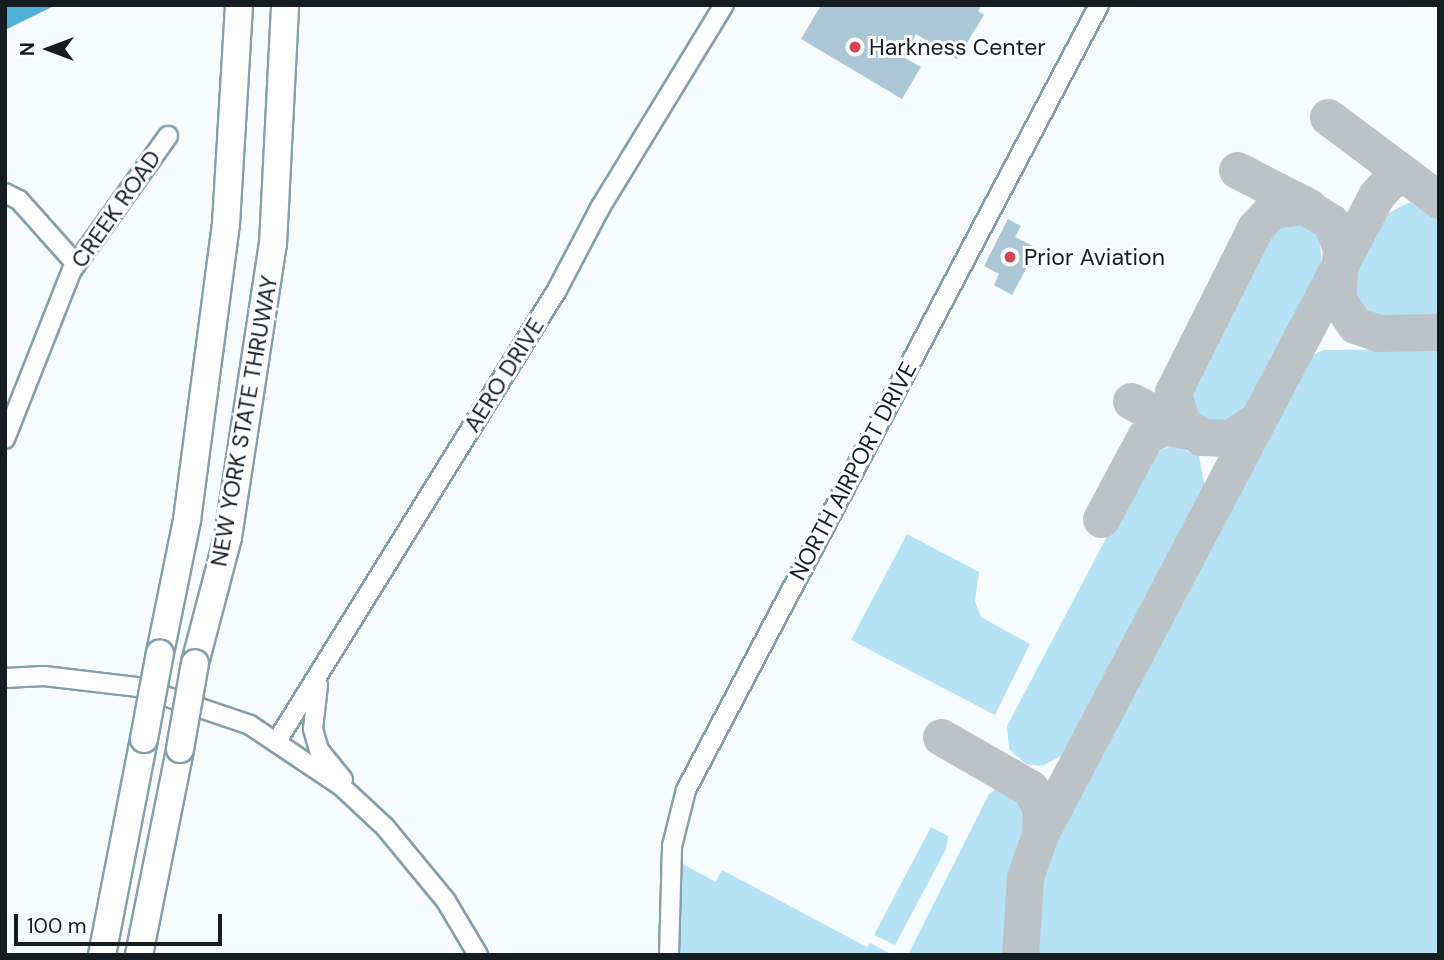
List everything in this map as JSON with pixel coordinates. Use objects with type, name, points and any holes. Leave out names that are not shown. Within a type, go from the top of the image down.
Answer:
[{"type":"highway","name":"NEW YORK STATE THRUWAY","points":[[102,955],[187,520],[226,224],[239,5]]},
{"type":"highway","name":"NEW YORK STATE THRUWAY","points":[[139,955],[195,663],[228,537],[273,244],[285,5]]},
{"type":"street","name":"AERO DRIVE","points":[[277,741],[557,290],[600,208],[724,5]]},
{"type":"street","name":"NORTH AIRPORT DRIVE","points":[[669,955],[671,846],[686,790],[1099,5]]},
{"type":"street","name":"CREEK ROAD","points":[[5,439],[76,264],[168,136]]},
{"type":"street","points":[[5,193],[19,200],[76,264]]},
{"type":"street","points":[[319,675],[313,713],[319,750],[363,805],[417,861],[478,955]]},
{"type":"street","points":[[5,678],[44,676],[138,687],[212,709],[277,741],[363,805]]},
{"type":"shaded area","points":[[1410,202],[1439,221],[1439,317],[1371,315],[1354,299],[1352,276],[1384,215]]},
{"type":"shaded area","points":[[1293,220],[1319,234],[1322,265],[1245,411],[1226,423],[1203,420],[1189,402],[1188,382],[1268,230]]},
{"type":"shaded area","points":[[1439,349],[1439,955],[1036,955],[1040,883],[1048,852],[1309,357],[1323,350]]},
{"type":"shaded area","points":[[1173,445],[1199,456],[1205,487],[1063,755],[1042,766],[1026,764],[1009,749],[1007,726],[1150,455]]},
{"type":"shaded area","points":[[907,534],[979,572],[975,601],[981,617],[1030,644],[995,715],[851,640]]},
{"type":"shaded area","points":[[999,787],[1020,799],[1026,818],[1010,871],[1004,955],[908,955],[989,794]]},
{"type":"shaded area","points":[[931,827],[948,836],[946,849],[895,945],[874,935]]},
{"type":"shaded area","points":[[679,862],[716,882],[722,870],[867,947],[870,943],[891,954],[678,955]]},
{"type":"water","points":[[5,5],[56,5],[5,30]]},
{"type":"building","name":"Harkness Center","points":[[821,5],[982,5],[978,11],[984,15],[957,59],[916,34],[905,58],[921,67],[902,99],[801,39]]},
{"type":"building","name":"Prior Aviation","points":[[1008,219],[1021,226],[1015,237],[1037,248],[1012,295],[994,285],[999,274],[984,266]]},
{"type":"taxiway","points":[[1328,117],[1439,200]]},
{"type":"taxiway","points":[[1237,170],[1309,207]]},
{"type":"taxiway","points":[[1020,955],[1025,877],[1040,834],[1376,196],[1389,181],[1405,175]]},
{"type":"taxiway","points":[[1257,420],[1230,438],[1201,437],[1181,422],[1173,392],[1255,228],[1272,210],[1305,206],[1331,222],[1341,248],[1337,299],[1355,325],[1378,333],[1439,332]]},
{"type":"taxiway","points":[[1131,401],[1185,429]]},
{"type":"taxiway","points":[[1101,519],[1145,437],[1164,426],[1188,431]]},
{"type":"taxiway","points":[[941,737],[1030,788],[1041,809],[1040,834]]},
{"type":"place","name":"Harkness Center","points":[[855,47]]},
{"type":"place","name":"Prior Aviation","points":[[1010,257]]}]
